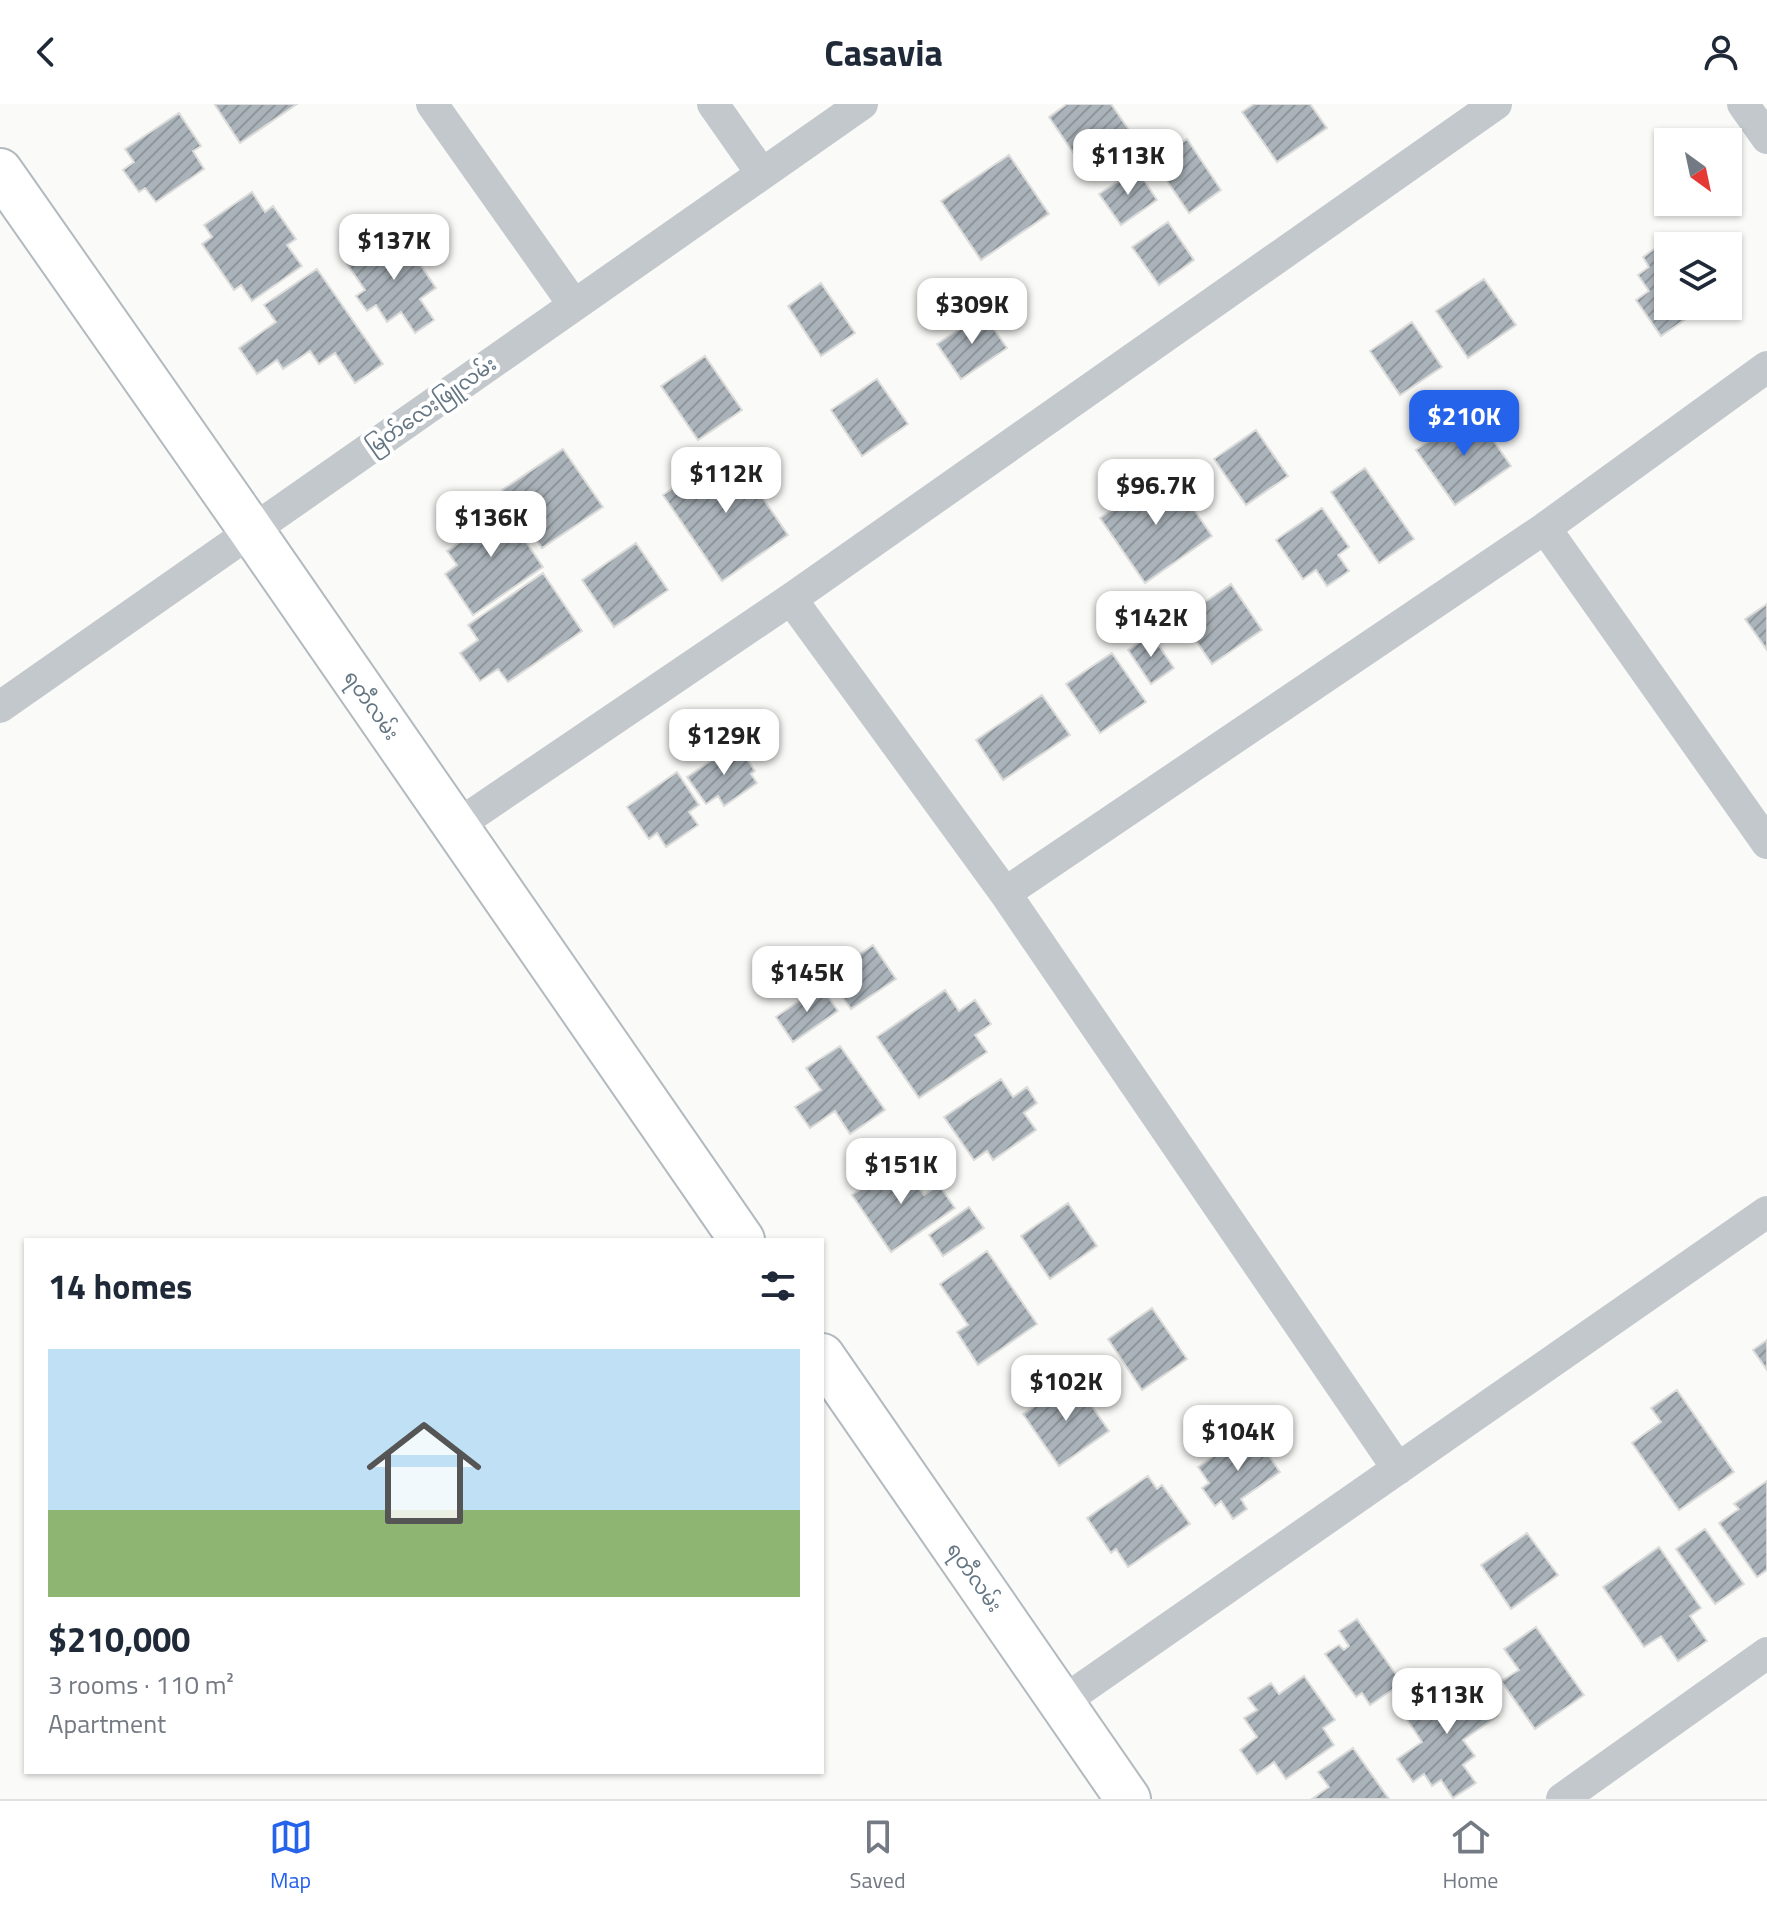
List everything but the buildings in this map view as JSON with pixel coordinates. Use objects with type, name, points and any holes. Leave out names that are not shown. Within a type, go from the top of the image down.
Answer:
[{"type":"street","points":[[432,104],[574,305]]},
{"type":"street","points":[[713,104],[762,174]]},
{"type":"street","name":"မြတ်လေးဖြူလမ်း","points":[[0,707],[862,104]]},
{"type":"street","points":[[456,826],[791,599],[1496,104]]},
{"type":"street","points":[[1743,104],[1767,138]]},
{"type":"street","name":"ရတီလမ်း","points":[[0,171],[741,1238]]},
{"type":"street","points":[[1005,893],[1545,528],[1767,367]]},
{"type":"street","points":[[1545,528],[1767,843]]},
{"type":"street","points":[[791,599],[1005,893],[1398,1469]]},
{"type":"street","points":[[1061,1703],[1767,1212]]},
{"type":"street","name":"ရတီလမ်း","points":[[824,1359],[1128,1799]]},
{"type":"street","points":[[1562,1799],[1767,1653]]}]
